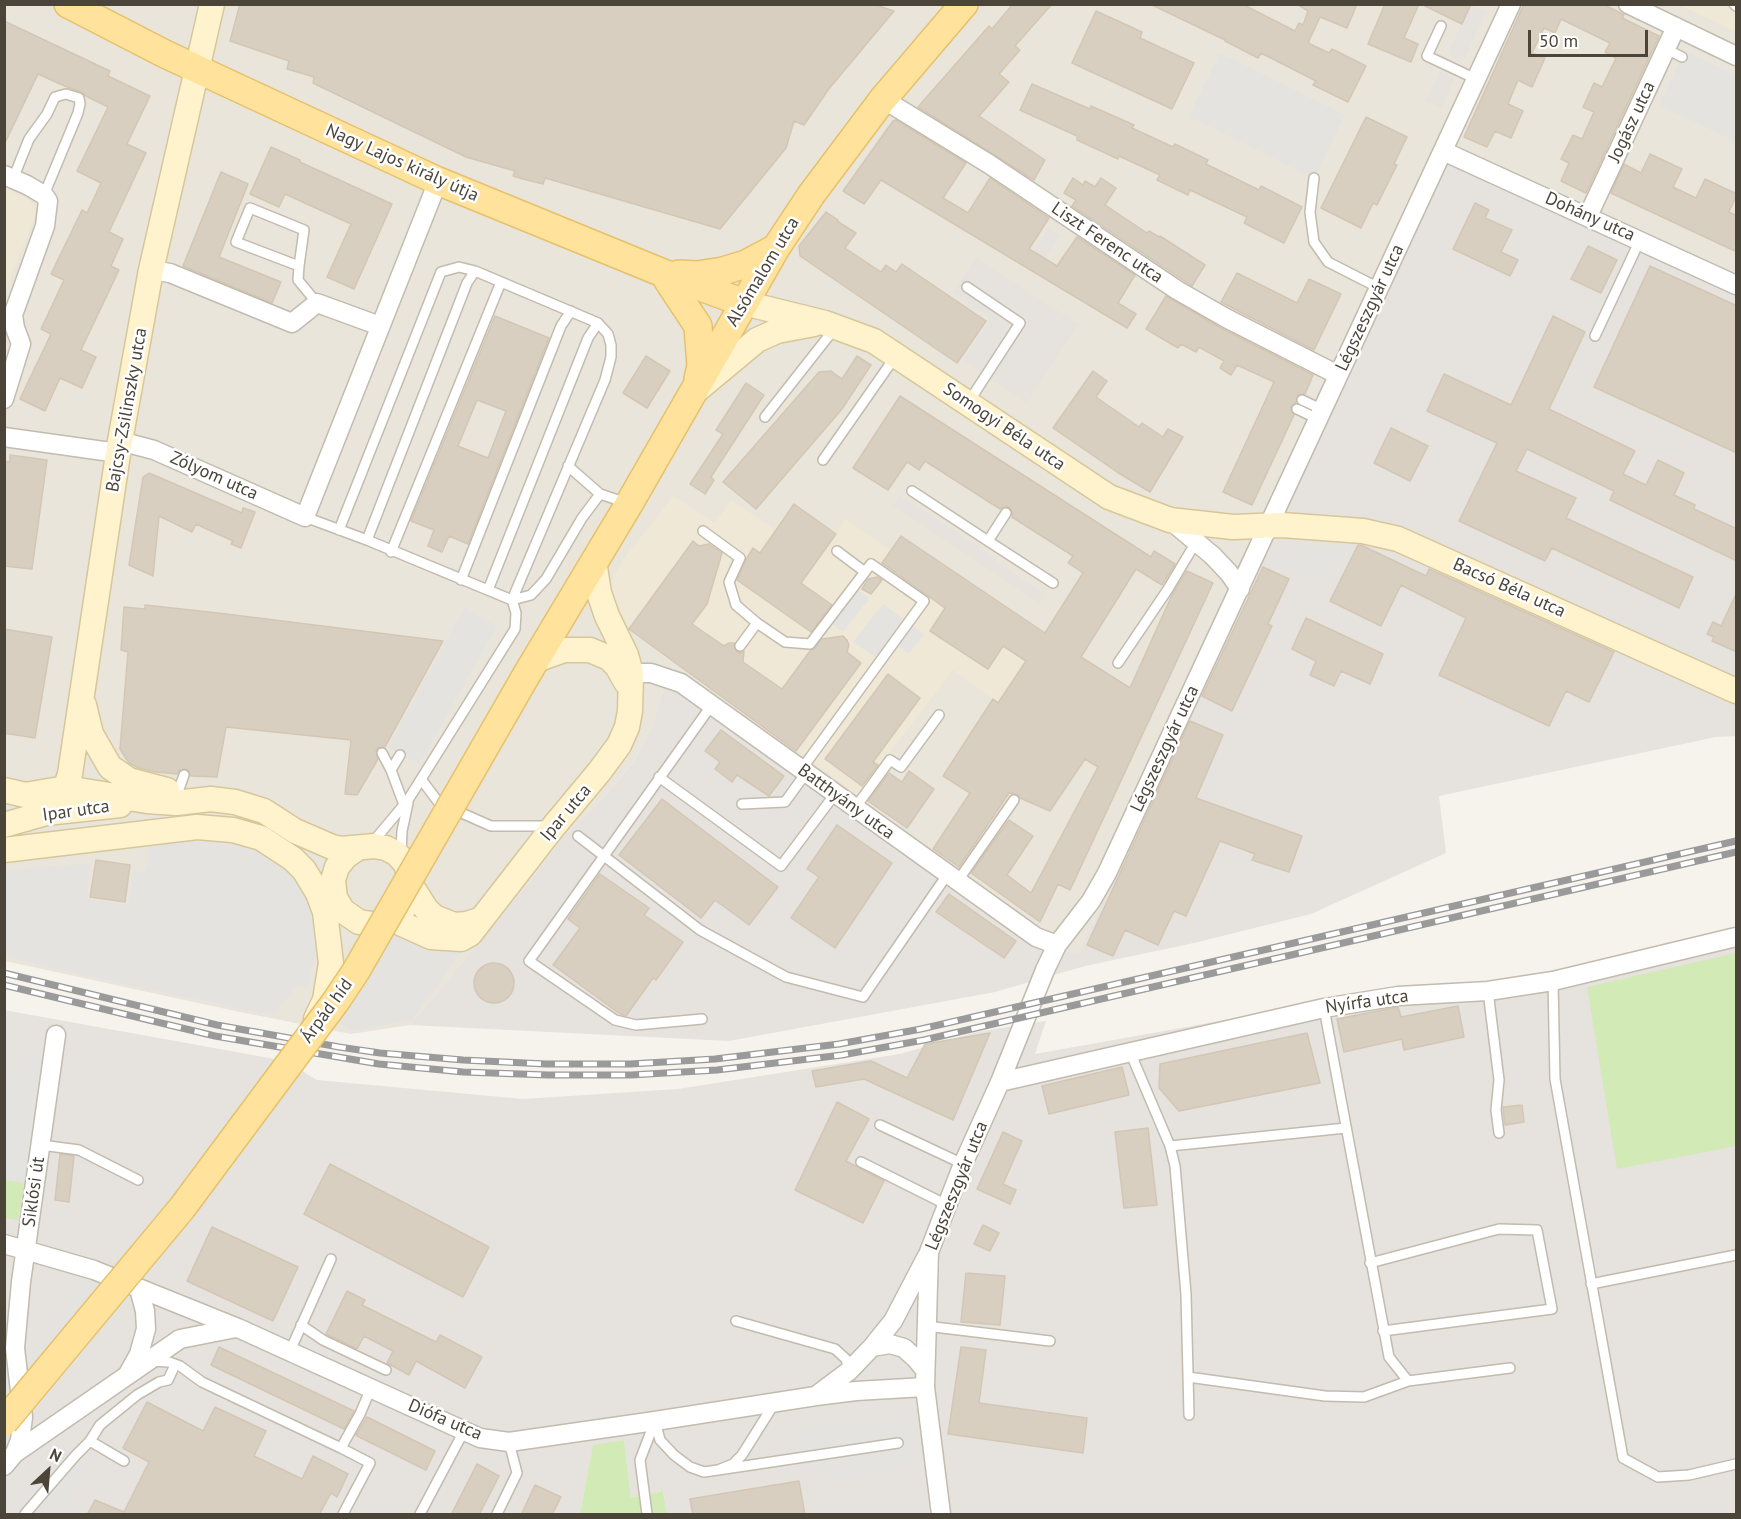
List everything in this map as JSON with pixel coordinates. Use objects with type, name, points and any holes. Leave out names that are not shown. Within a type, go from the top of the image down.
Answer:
[{"type":"main road","name":"Nagy Lajos király útja","points":[[68,4],[197,68],[438,181],[663,273],[744,303]]},
{"type":"main road","name":"Alsómalom utca","points":[[594,561],[776,248],[811,195],[883,99],[964,4]]},
{"type":"main road","points":[[663,273],[697,275],[723,271],[746,264],[776,248]]},
{"type":"main road","points":[[663,273],[698,326],[701,366],[694,391]]},
{"type":"main road","name":"Árpád híd","points":[[4,1422],[182,1208],[356,971],[594,561]]},
{"type":"street","name":"Bajcsy-Zsilinszky utca","points":[[68,781],[119,447],[151,270],[212,4]]},
{"type":"street","points":[[1628,4],[1737,56]]},
{"type":"street","name":"Légszeszgyár utca","points":[[941,1515],[925,1378],[929,1252],[963,1164],[1000,1082],[1045,970],[1057,945],[1091,901],[1107,873],[1509,5]]},
{"type":"street","name":"Jogász utca","points":[[1588,216],[1676,27]]},
{"type":"street","name":"Liszt Ferenc utca","points":[[883,99],[989,165],[1177,290],[1226,318],[1338,375]]},
{"type":"street","name":"Dohány utca","points":[[1443,151],[1735,281]]},
{"type":"street","points":[[4,399],[21,344],[9,314],[45,226],[48,201],[44,195],[9,177]]},
{"type":"street","points":[[305,517],[438,181]]},
{"type":"street","points":[[151,270],[170,273],[292,323],[317,303],[380,326]]},
{"type":"street","name":"Somogyi Béla utca","points":[[744,303],[831,325],[873,341],[1109,496],[1170,520],[1233,527],[1270,525]]},
{"type":"street","points":[[694,391],[766,335],[796,326],[831,325]]},
{"type":"street","name":"Zólyom utca","points":[[4,437],[154,450],[305,517]]},
{"type":"street","points":[[1170,520],[1229,573],[1240,588]]},
{"type":"street","name":"Bacsó Béla utca","points":[[1270,525],[1363,531],[1398,539],[1737,691]]},
{"type":"street","name":"Ipar utca","points":[[295,831],[333,880],[337,902],[348,915],[366,924],[379,924],[391,919],[431,937],[451,940],[461,939],[470,934],[599,772],[619,745],[627,727],[632,684],[626,655],[607,616],[599,593],[594,561]]},
{"type":"street","points":[[531,667],[564,650],[580,649],[602,653],[632,684]]},
{"type":"street","name":"Batthyány utca","points":[[632,684],[661,676],[681,683],[706,698],[804,772],[952,878],[1036,937],[1057,945]]},
{"type":"street","points":[[81,692],[91,734],[110,767],[129,780],[181,783],[211,799]]},
{"type":"street","points":[[46,813],[63,795],[68,781]]},
{"type":"street","name":"Ipar utca","points":[[4,790],[25,795],[68,781],[147,801]]},
{"type":"street","name":"Ipar utca","points":[[4,825],[46,813],[147,801],[176,802],[211,799],[235,802],[264,812],[295,831],[332,847],[386,848],[401,858]]},
{"type":"street","points":[[4,850],[197,827],[244,832],[261,838],[293,859],[304,870],[318,893],[325,912],[329,931],[330,975],[325,1000],[311,1033]]},
{"type":"street","points":[[333,880],[341,861],[363,847]]},
{"type":"street","points":[[401,858],[410,874],[412,887],[434,917],[454,925],[480,920]]},
{"type":"street","points":[[391,919],[406,906],[412,887]]},
{"type":"street","name":"Nyírfa utca","points":[[1000,1082],[1324,1008],[1398,996],[1488,991],[1552,981],[1737,937]]},
{"type":"street","name":"Siklósi út","points":[[10,1460],[20,1440],[23,1417],[15,1348],[21,1282],[56,1035]]},
{"type":"street","name":"Diófa utca","points":[[4,1246],[26,1250],[94,1270],[238,1328],[480,1438],[509,1442],[655,1422],[925,1378]]},
{"type":"street","points":[[816,1396],[849,1371],[893,1321],[929,1252]]},
{"type":"street","name":"Siklósi út","points":[[127,1376],[139,1354],[146,1329],[145,1311],[139,1289]]},
{"type":"street","name":"Siklósi út","points":[[10,1460],[180,1339],[238,1328]]},
{"type":"street","points":[[872,1347],[890,1344],[904,1348],[925,1378]]},
{"type":"street","name":"Siklósi út","points":[[4,1365],[15,1348]]},
{"type":"lane","points":[[1441,26],[1427,56],[1476,79]]},
{"type":"lane","points":[[1666,49],[1682,57]]},
{"type":"lane","points":[[9,177],[55,97],[66,94],[79,98],[78,112],[44,195]]},
{"type":"lane","points":[[1314,178],[1310,212],[1314,242],[1328,262],[1379,288]]},
{"type":"lane","points":[[299,266],[236,242],[250,208],[304,230],[298,280],[317,303]]},
{"type":"lane","points":[[1595,336],[1640,240]]},
{"type":"lane","points":[[339,530],[441,272],[459,267],[475,271],[598,323],[608,334],[611,357],[605,381],[512,600],[516,613],[515,629],[406,802],[377,839],[363,847]]},
{"type":"lane","points":[[367,540],[466,283],[475,271]]},
{"type":"lane","points":[[391,552],[501,282]]},
{"type":"lane","points":[[967,287],[1020,323],[968,403]]},
{"type":"lane","points":[[461,580],[561,326],[571,311]]},
{"type":"lane","points":[[488,590],[588,338],[598,323]]},
{"type":"lane","points":[[765,417],[831,325]]},
{"type":"lane","points":[[823,460],[896,355]]},
{"type":"lane","points":[[1300,404],[1320,414]]},
{"type":"lane","points":[[568,466],[600,494],[629,504]]},
{"type":"lane","points":[[912,491],[1053,583]]},
{"type":"lane","points":[[305,517],[512,600],[531,595],[546,579],[582,518],[600,494]]},
{"type":"lane","points":[[988,541],[1006,513]]},
{"type":"lane","points":[[703,531],[740,558],[729,582],[736,605],[785,642],[810,644],[871,564],[924,601],[785,802],[742,804]]},
{"type":"lane","points":[[1118,663],[1168,589],[1196,542]]},
{"type":"lane","points":[[837,551],[866,572]]},
{"type":"lane","points":[[740,646],[757,623]]},
{"type":"lane","points":[[702,1019],[636,1025],[615,1020],[529,961],[659,777],[706,698]]},
{"type":"lane","points":[[855,808],[890,760],[901,767],[939,715]]},
{"type":"lane","points":[[381,753],[406,802],[401,858]]},
{"type":"lane","points":[[391,770],[400,755]]},
{"type":"lane","points":[[659,777],[781,866],[835,794]]},
{"type":"lane","points":[[421,779],[439,802],[491,826],[554,826]]},
{"type":"lane","points":[[578,836],[700,930],[786,977],[863,997],[1014,800]]},
{"type":"lane","points":[[1552,981],[1555,1079],[1623,1458],[1658,1477],[1689,1474],[1737,1464]]},
{"type":"lane","points":[[1488,991],[1499,1080],[1496,1110],[1499,1133]]},
{"type":"lane","points":[[1324,1008],[1383,1331],[1389,1357],[1408,1381]]},
{"type":"lane","points":[[1130,1052],[1170,1146],[1175,1166],[1185,1282],[1189,1415]]},
{"type":"lane","points":[[880,1125],[963,1164]]},
{"type":"lane","points":[[1170,1146],[1346,1128]]},
{"type":"lane","points":[[41,1145],[80,1150],[138,1180]]},
{"type":"lane","points":[[861,1162],[947,1206]]},
{"type":"lane","points":[[1370,1263],[1499,1229],[1537,1230],[1552,1309],[1383,1331]]},
{"type":"lane","points":[[1592,1284],[1737,1255]]},
{"type":"lane","points":[[290,1351],[331,1259]]},
{"type":"lane","points":[[736,1322],[835,1349],[846,1359],[849,1371]]},
{"type":"lane","points":[[301,1325],[323,1340],[386,1370]]},
{"type":"lane","points":[[926,1326],[1050,1341]]},
{"type":"lane","points":[[149,1360],[175,1365],[202,1382],[370,1463],[343,1515]]},
{"type":"lane","points":[[25,1515],[90,1441],[100,1425],[128,1402],[159,1382],[168,1380],[175,1365]]},
{"type":"lane","points":[[1188,1377],[1325,1396],[1364,1397],[1408,1381],[1510,1368]]},
{"type":"lane","points":[[341,1448],[371,1388]]},
{"type":"lane","points":[[718,1470],[733,1464],[742,1455],[775,1402]]},
{"type":"lane","points":[[655,1422],[660,1440],[674,1455],[690,1467],[704,1472],[898,1443]]},
{"type":"lane","points":[[647,1515],[640,1460],[655,1422]]},
{"type":"lane","points":[[420,1515],[464,1431]]},
{"type":"lane","points":[[90,1441],[124,1461]]},
{"type":"lane","points":[[497,1515],[518,1473],[509,1442]]},
{"type":"shaded area","points":[[5,5],[1736,5],[1736,284],[1262,561],[1078,954],[1034,941],[666,683],[653,724],[633,763],[606,795],[562,838],[526,886],[410,1025],[351,1034],[5,961]]},
{"type":"shaded area","points":[[1471,5],[1486,12],[1463,61],[1448,54]]},
{"type":"shaded area","points":[[1680,5],[1736,5],[1736,32]]},
{"type":"shaded area","points":[[1685,51],[1736,75],[1736,142],[1659,105]]},
{"type":"shaded area","points":[[1220,53],[1345,115],[1314,178],[1189,116]]},
{"type":"shaded area","points":[[1440,71],[1455,78],[1441,108],[1426,101]]},
{"type":"shaded area","points":[[1446,157],[1736,284],[1736,736],[1716,737],[1439,796],[1446,853],[1311,914],[1194,943],[1085,966],[995,992],[729,1041],[410,1025],[526,886],[562,838],[606,795],[633,763],[653,724],[666,682],[1034,941],[1078,954],[1262,561]]},
{"type":"shaded area","points":[[5,189],[29,200],[35,207],[36,214],[5,292]]},
{"type":"shaded area","points":[[1048,228],[1060,235],[1045,259],[1033,252]]},
{"type":"shaded area","points":[[976,257],[1078,324],[1027,403],[963,361],[991,318],[953,293]]},
{"type":"shaded area","points":[[900,495],[997,559],[996,562],[1045,594],[1040,603],[893,506]]},
{"type":"shaded area","points":[[673,496],[715,523],[731,500],[774,529],[794,504],[836,534],[845,519],[890,550],[901,536],[1044,632],[998,703],[953,670],[857,795],[621,621],[609,586],[623,560]]},
{"type":"shaded area","points":[[1349,546],[1330,585],[1278,560],[1283,549]]},
{"type":"shaded area","points":[[854,587],[869,599],[843,632],[827,621]]},
{"type":"shaded area","points":[[883,604],[924,634],[909,654],[894,643],[881,661],[853,642]]},
{"type":"shaded area","points":[[464,608],[497,626],[419,764],[388,748]]},
{"type":"shaded area","points":[[172,835],[215,835],[257,846],[285,867],[304,890],[315,910],[318,943],[307,987],[298,985],[272,1015],[86,976],[5,956],[5,871],[91,863],[87,898],[128,905],[132,873],[147,870],[149,845]]},
{"type":"shaded area","points":[[1736,928],[1736,1514],[667,1514],[663,1491],[631,1498],[624,1440],[593,1446],[580,1514],[5,1514],[4,1010],[286,1061],[317,1080],[523,1099],[678,1089],[900,1054],[977,1032],[1046,1021],[1035,1054],[1360,996],[1504,982]]},
{"type":"shaded area","points":[[361,930],[371,934],[402,936],[462,951],[411,1020],[354,1030],[314,1012]]},
{"type":"shaded area","points":[[55,1041],[35,1183],[5,1179],[4,1091],[7,1073]]},
{"type":"shaded area","points":[[94,1270],[129,1285],[5,1432],[5,1383]]},
{"type":"shaded area","points":[[906,1412],[914,1466],[818,1481],[816,1467],[804,1468],[797,1428]]},
{"type":"shaded area","points":[[65,1449],[88,1464],[64,1514],[6,1514]]},
{"type":"green space","points":[[1736,953],[1736,1146],[1617,1169],[1587,987]]},
{"type":"green space","points":[[4,1180],[24,1183],[18,1220],[5,1218]]},
{"type":"green space","points":[[624,1440],[631,1498],[663,1491],[667,1514],[580,1514],[593,1445]]},
{"type":"building","points":[[240,4],[872,4],[894,11],[828,90],[804,125],[794,121],[786,148],[720,229],[545,178],[543,184],[523,179],[513,176],[515,171],[466,157],[313,83],[314,77],[287,69],[289,61],[230,41]]},
{"type":"building","points":[[1013,4],[1052,4],[1015,46],[1020,50],[999,74],[1009,82],[979,116],[1045,160],[1034,180],[918,107],[989,26],[992,29]]},
{"type":"building","points":[[1150,4],[1242,4],[1295,31],[1299,23],[1303,25],[1308,11],[1297,4],[1357,4],[1347,28],[1320,17],[1308,43],[1329,53],[1332,49],[1366,66],[1348,102],[1313,85],[1316,81],[1261,53],[1258,58]]},
{"type":"building","points":[[1385,4],[1419,4],[1404,38],[1418,44],[1411,62],[1368,44]]},
{"type":"building","points":[[1421,4],[1471,4],[1462,24]]},
{"type":"building","points":[[1524,4],[1603,4],[1624,15],[1622,18],[1659,36],[1586,193],[1561,181],[1569,163],[1561,159],[1573,135],[1582,139],[1594,112],[1583,107],[1594,83],[1602,87],[1616,58],[1605,52],[1610,43],[1561,19],[1555,33],[1544,28],[1532,53],[1545,58],[1532,87],[1518,80],[1508,104],[1523,111],[1511,138],[1495,131],[1487,147],[1464,137]]},
{"type":"building","points":[[1096,11],[1142,32],[1140,38],[1194,63],[1172,109],[1072,63]]},
{"type":"building","points":[[4,21],[110,71],[108,76],[150,96],[127,144],[146,153],[109,232],[123,239],[111,266],[119,270],[81,350],[96,357],[82,388],[60,378],[45,411],[20,399],[51,334],[41,329],[64,280],[51,274],[82,210],[87,213],[101,183],[77,171],[108,107],[82,92],[38,74],[4,145]]},
{"type":"building","points":[[1032,84],[1134,125],[1132,128],[1173,147],[1175,144],[1208,160],[1206,164],[1259,190],[1261,186],[1302,207],[1284,243],[1244,223],[1247,217],[1190,190],[1188,195],[1157,180],[1160,175],[1077,140],[1077,136],[1020,110]]},
{"type":"building","points":[[1366,117],[1407,137],[1394,164],[1397,165],[1377,205],[1373,203],[1361,228],[1321,208]]},
{"type":"building","points":[[896,120],[966,163],[943,198],[968,213],[990,178],[1049,218],[1029,249],[1057,266],[1077,237],[1135,275],[1118,303],[1136,314],[1127,328],[881,180],[864,204],[843,191],[893,121]]},
{"type":"building","points":[[271,147],[392,204],[354,289],[327,277],[351,224],[285,194],[279,207],[250,194]]},
{"type":"building","points":[[1650,154],[1682,169],[1673,187],[1696,198],[1705,179],[1737,194],[1729,212],[1737,216],[1737,252],[1611,193],[1624,164],[1641,173]]},
{"type":"building","points":[[221,172],[248,184],[219,257],[281,282],[272,303],[183,266]]},
{"type":"building","points":[[1073,178],[1083,185],[1085,181],[1095,187],[1101,178],[1116,188],[1105,205],[1147,233],[1149,231],[1160,236],[1205,265],[1192,286],[1072,206],[1076,200],[1064,193]]},
{"type":"building","points":[[1475,203],[1489,210],[1485,218],[1512,230],[1501,252],[1518,260],[1510,276],[1453,249]]},
{"type":"building","points":[[826,212],[856,233],[845,248],[881,272],[886,265],[896,272],[902,264],[986,321],[957,363],[800,256],[799,246]]},
{"type":"building","points":[[1588,246],[1617,260],[1601,293],[1571,279]]},
{"type":"building","points":[[1650,266],[1737,306],[1737,453],[1594,387]]},
{"type":"building","points":[[1237,273],[1297,303],[1309,279],[1341,294],[1314,350],[1221,302]]},
{"type":"building","points":[[1166,296],[1221,328],[1313,375],[1305,394],[1298,395],[1291,407],[1294,415],[1252,505],[1223,492],[1274,382],[1237,365],[1231,375],[1220,368],[1224,361],[1199,347],[1196,352],[1181,344],[1178,348],[1146,329]]},
{"type":"building","points":[[495,316],[549,338],[468,544],[449,536],[442,552],[428,546],[434,530],[411,521]],"holes":[[[477,400],[506,411],[488,458],[458,446]]]},
{"type":"building","points":[[1553,316],[1585,332],[1549,409],[1635,451],[1623,474],[1646,485],[1658,460],[1684,473],[1674,495],[1695,505],[1694,509],[1737,529],[1737,561],[1610,500],[1614,491],[1527,449],[1516,471],[1576,498],[1566,518],[1693,577],[1679,608],[1552,548],[1545,561],[1459,521],[1497,443],[1427,411],[1444,374],[1511,405]]},
{"type":"building","points":[[646,356],[670,371],[647,408],[623,393]]},
{"type":"building","points":[[857,356],[871,365],[842,409],[756,509],[723,482],[819,372],[831,371],[842,379]]},
{"type":"building","points":[[1093,371],[1107,381],[1096,397],[1139,427],[1142,423],[1163,437],[1168,429],[1183,437],[1150,492],[1053,428]]},
{"type":"building","points":[[746,383],[764,395],[711,477],[714,480],[705,494],[690,484],[723,434],[716,430]]},
{"type":"building","points":[[900,396],[1151,557],[1154,551],[1175,564],[1162,585],[1136,569],[1081,657],[1130,688],[1172,595],[1187,571],[1213,583],[1070,890],[1058,884],[1040,922],[971,873],[1009,820],[1033,836],[1007,875],[1031,893],[1098,767],[1085,759],[1050,811],[1020,798],[1017,794],[1009,793],[959,867],[933,849],[970,793],[943,776],[993,699],[998,703],[1026,661],[1003,646],[988,669],[930,631],[945,608],[882,563],[901,536],[1045,633],[1083,573],[1068,563],[1073,556],[1012,517],[1013,513],[1010,508],[1006,506],[1000,509],[925,461],[919,470],[907,462],[888,490],[853,468]]},
{"type":"building","points":[[1391,428],[1428,446],[1410,481],[1374,463]]},
{"type":"building","points":[[10,455],[47,460],[32,569],[4,566],[4,461],[10,462]]},
{"type":"building","points":[[149,473],[242,513],[243,508],[255,512],[241,548],[231,544],[233,541],[196,524],[192,532],[159,516],[153,576],[129,565],[143,477]]},
{"type":"building","points":[[794,504],[836,534],[801,583],[832,605],[811,632],[737,580],[753,548],[760,553]]},
{"type":"building","points":[[693,541],[699,546],[709,544],[722,553],[707,604],[692,624],[724,646],[734,643],[736,651],[740,653],[744,651],[743,662],[782,689],[810,651],[822,639],[843,636],[849,645],[847,652],[861,663],[796,751],[629,629]]},
{"type":"building","points":[[1358,545],[1426,576],[1429,569],[1614,652],[1589,702],[1566,691],[1549,726],[1439,675],[1466,618],[1401,585],[1381,626],[1330,601]]},
{"type":"building","points":[[1263,567],[1289,579],[1268,624],[1272,626],[1232,711],[1202,696]]},
{"type":"building","points":[[877,577],[882,580],[871,594],[862,589],[868,579]]},
{"type":"building","points":[[1737,592],[1737,652],[1712,641],[1714,637],[1707,634],[1713,622],[1721,626]]},
{"type":"building","points":[[145,605],[443,641],[385,747],[379,747],[376,750],[378,759],[357,795],[345,794],[351,740],[226,727],[217,777],[191,776],[186,769],[180,770],[177,774],[156,772],[129,763],[120,749],[128,652],[121,650],[124,607],[145,609]]},
{"type":"building","points":[[1306,618],[1383,654],[1370,684],[1341,671],[1334,686],[1310,675],[1316,661],[1292,649]]},
{"type":"building","points":[[4,629],[52,637],[35,738],[4,733]]},
{"type":"building","points":[[888,674],[920,698],[873,762],[878,765],[862,786],[825,759]]},
{"type":"building","points":[[1190,721],[1223,735],[1196,798],[1302,836],[1289,872],[1252,860],[1255,854],[1220,841],[1186,916],[1174,911],[1158,945],[1125,930],[1113,956],[1087,945]]},
{"type":"building","points":[[721,730],[784,776],[769,796],[737,775],[732,782],[715,769],[720,762],[705,751]]},
{"type":"building","points":[[909,771],[934,789],[907,828],[868,801],[889,773],[902,782]]},
{"type":"building","points":[[662,799],[778,887],[749,925],[715,900],[701,918],[619,855]]},
{"type":"building","points":[[837,825],[892,863],[835,948],[791,918],[819,877],[807,869]]},
{"type":"building","points":[[96,860],[130,865],[125,902],[90,897]]},
{"type":"building","points":[[600,874],[649,908],[644,915],[683,942],[626,1016],[553,965],[580,928],[568,919]]},
{"type":"building","points":[[949,894],[1016,941],[1004,958],[936,912]]},
{"type":"building","points":[[494,963],[502,964],[508,969],[513,975],[513,991],[508,997],[502,1002],[494,1003],[486,1002],[480,997],[475,991],[474,983],[475,975],[480,969],[486,964]]},
{"type":"building","points":[[1458,1006],[1464,1037],[1404,1050],[1402,1039],[1344,1052],[1337,1019],[1398,1007],[1401,1017]]},
{"type":"building","points":[[990,1033],[953,1120],[864,1079],[816,1087],[812,1071],[871,1061],[907,1078],[925,1044]]},
{"type":"building","points":[[1307,1033],[1320,1083],[1179,1111],[1159,1088],[1160,1064]]},
{"type":"building","points":[[1122,1067],[1129,1095],[1049,1114],[1042,1086]]},
{"type":"building","points":[[837,1102],[869,1119],[846,1161],[884,1181],[863,1223],[795,1190]]},
{"type":"building","points":[[1522,1105],[1524,1122],[1505,1125],[1503,1107]]},
{"type":"building","points":[[1148,1128],[1157,1205],[1124,1208],[1115,1132]]},
{"type":"building","points":[[1003,1132],[1022,1141],[1003,1184],[1016,1190],[1010,1204],[977,1189]]},
{"type":"building","points":[[60,1154],[74,1156],[69,1202],[55,1200]]},
{"type":"building","points":[[330,1164],[489,1247],[463,1297],[304,1214]]},
{"type":"building","points":[[983,1225],[999,1233],[990,1251],[974,1244]]},
{"type":"building","points":[[212,1227],[298,1267],[273,1321],[187,1281]]},
{"type":"building","points":[[966,1273],[1005,1276],[1000,1325],[961,1322]]},
{"type":"building","points":[[347,1291],[365,1300],[362,1305],[436,1342],[440,1335],[482,1357],[465,1388],[416,1361],[409,1375],[387,1363],[393,1351],[364,1336],[357,1349],[326,1334]]},
{"type":"building","points":[[219,1347],[354,1411],[344,1429],[211,1365]]},
{"type":"building","points":[[961,1347],[986,1350],[979,1403],[1087,1418],[1083,1453],[948,1434]]},
{"type":"building","points":[[147,1402],[203,1431],[215,1407],[266,1431],[254,1456],[302,1479],[313,1456],[348,1474],[337,1497],[331,1493],[319,1515],[87,1515],[95,1500],[124,1512],[149,1462],[123,1448]]},
{"type":"building","points":[[367,1417],[435,1451],[426,1470],[357,1436]]},
{"type":"building","points":[[477,1464],[499,1476],[479,1515],[451,1515]]},
{"type":"building","points":[[799,1481],[805,1515],[693,1515],[690,1499]]},
{"type":"building","points":[[535,1485],[561,1497],[552,1515],[521,1515]]},
{"type":"railway","points":[[4,973],[217,1025],[380,1053],[546,1064],[630,1064],[715,1059],[839,1044],[921,1029],[1736,841]]},
{"type":"railway","points":[[4,985],[215,1036],[379,1064],[463,1072],[548,1075],[631,1075],[717,1070],[842,1055],[924,1040],[1736,852]]}]
